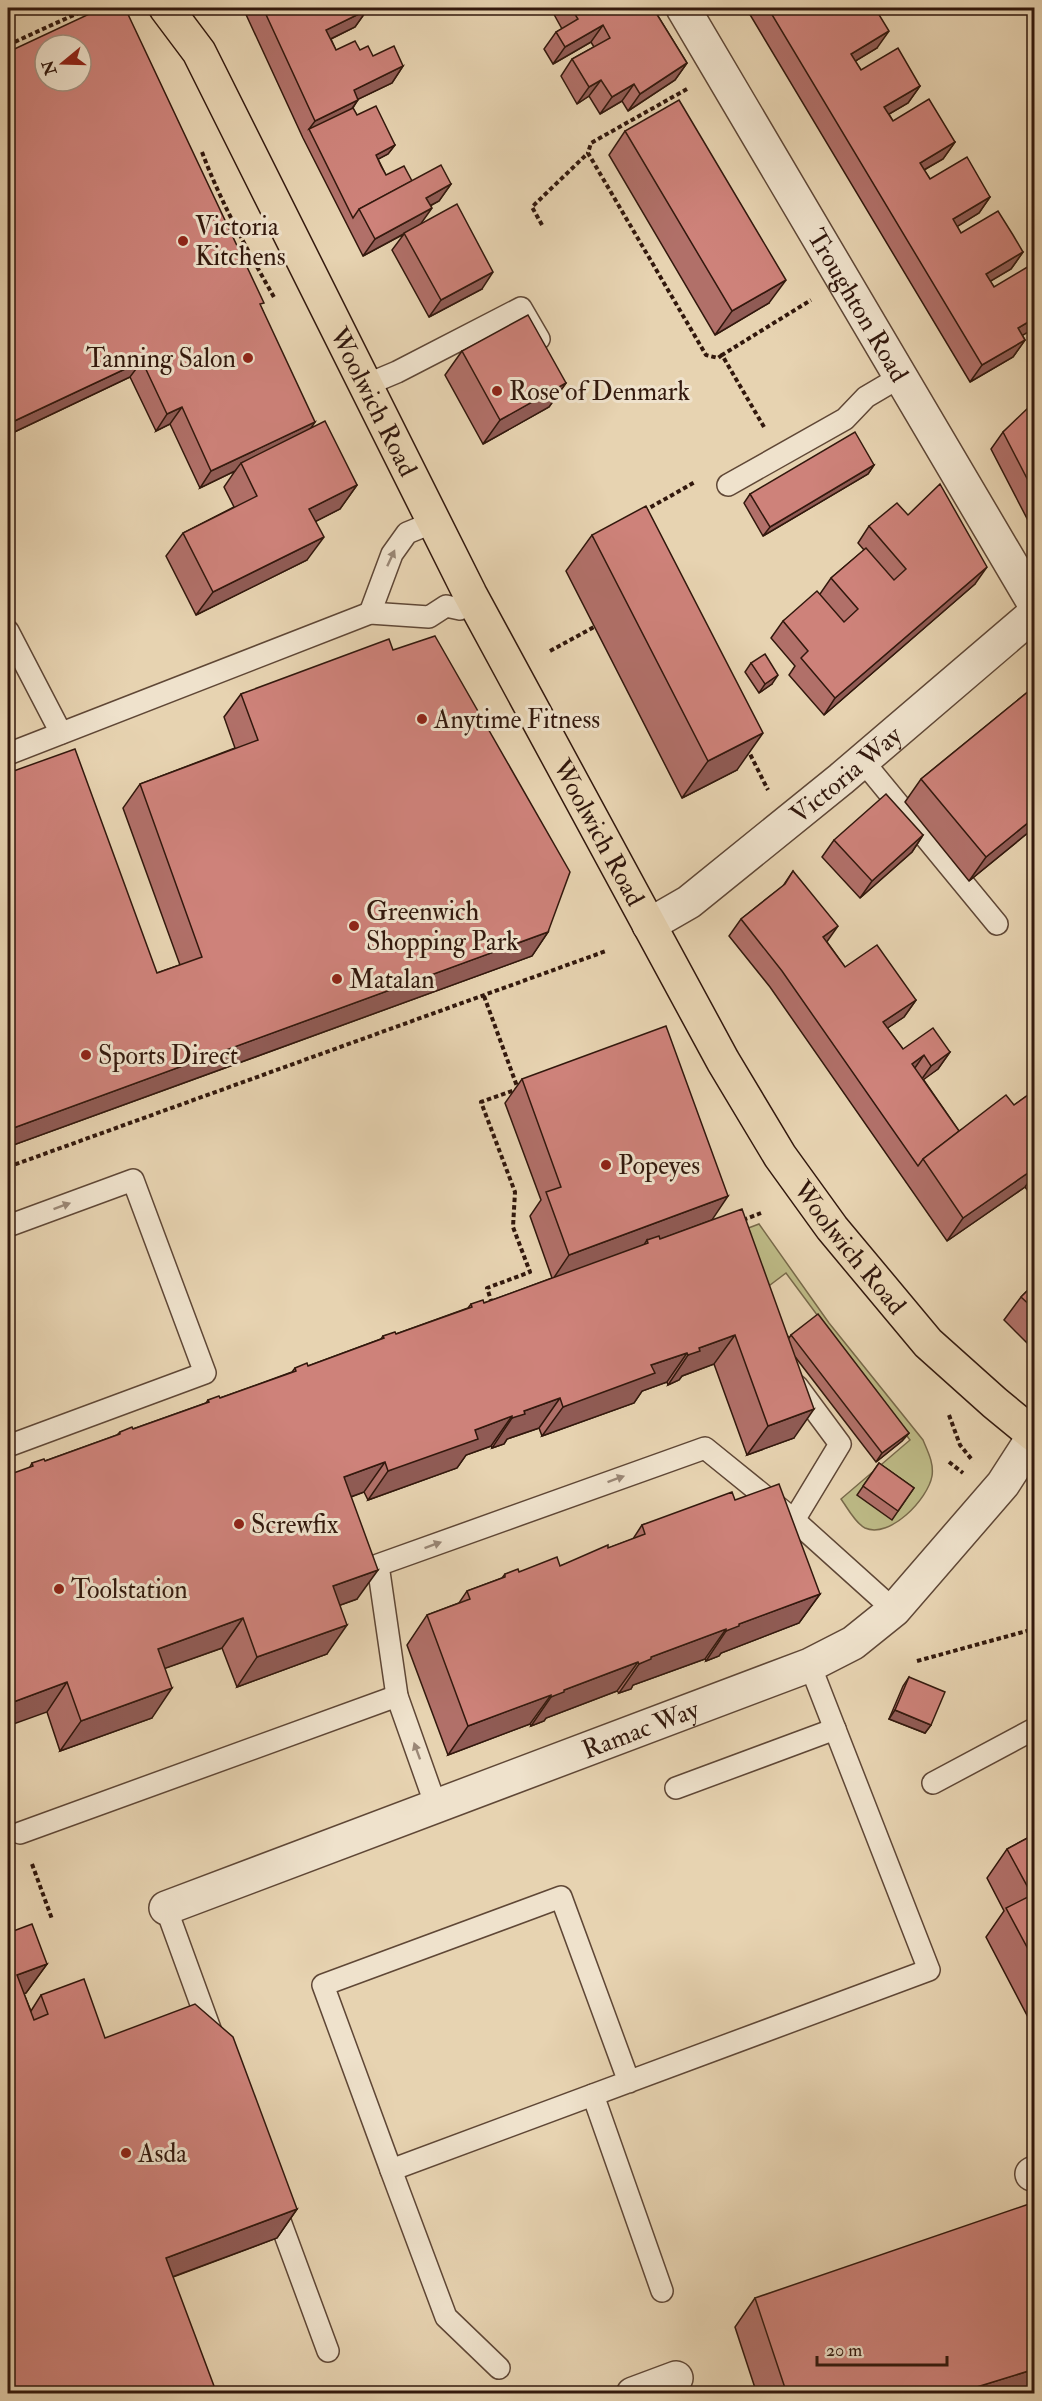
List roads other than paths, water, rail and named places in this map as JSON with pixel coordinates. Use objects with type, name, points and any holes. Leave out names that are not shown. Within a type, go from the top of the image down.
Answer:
[{"type":"main road","name":"Woolwich Road","points":[[166,8],[199,52],[474,601],[723,1061],[780,1156],[832,1228],[940,1356],[1035,1436]]},
{"type":"street","name":"Troughton Road","points":[[683,8],[1035,603]]},
{"type":"street","name":"Victoria Way","points":[[649,926],[689,902],[841,780],[1035,614]]},
{"type":"street","name":"Ramac Way","points":[[166,1908],[810,1665],[853,1643],[894,1610],[1003,1484],[1035,1436]]},
{"type":"street","points":[[633,2394],[681,2386]]},
{"type":"lane","points":[[366,385],[397,372],[522,308],[549,356]]},
{"type":"lane","points":[[728,485],[845,419],[866,397],[900,377]]},
{"type":"lane","points":[[370,613],[392,554],[407,533],[434,522]]},
{"type":"lane","points":[[8,754],[370,613],[429,617],[446,606],[460,609],[474,601]]},
{"type":"lane","points":[[8,631],[61,733]]},
{"type":"lane","points":[[862,760],[997,924]]},
{"type":"lane","points":[[8,1226],[134,1180],[205,1373],[8,1446]]},
{"type":"lane","points":[[787,1373],[840,1444],[794,1520]]},
{"type":"lane","points":[[436,1806],[396,1696],[378,1565],[705,1448],[794,1520],[894,1610]]},
{"type":"lane","points":[[391,2170],[928,1970],[810,1665]]},
{"type":"lane","points":[[20,1833],[396,1696]]},
{"type":"lane","points":[[676,1788],[835,1728]]},
{"type":"lane","points":[[933,1783],[1035,1730]]},
{"type":"lane","points":[[500,2368],[446,2317],[323,1984],[561,1897],[629,2082]]},
{"type":"lane","points":[[166,1908],[218,2052]]},
{"type":"lane","points":[[593,2096],[662,2291]]},
{"type":"lane","points":[[267,2185],[328,2351]]},
{"type":"place","name":"Victoria Kitchens","points":[[183,241]]},
{"type":"place","name":"Tanning Salon","points":[[248,358]]},
{"type":"place","name":"Rose of Denmark","points":[[497,391]]},
{"type":"place","name":"Anytime Fitness","points":[[422,719]]},
{"type":"place","name":"Greenwich Shopping Park","points":[[354,926]]},
{"type":"place","name":"Matalan","points":[[337,979]]},
{"type":"place","name":"Sports Direct","points":[[86,1055]]},
{"type":"place","name":"Popeyes","points":[[606,1165]]},
{"type":"place","name":"Screwfix","points":[[239,1524]]},
{"type":"place","name":"Toolstation","points":[[59,1589]]},
{"type":"place","name":"Asda","points":[[126,2153]]}]
